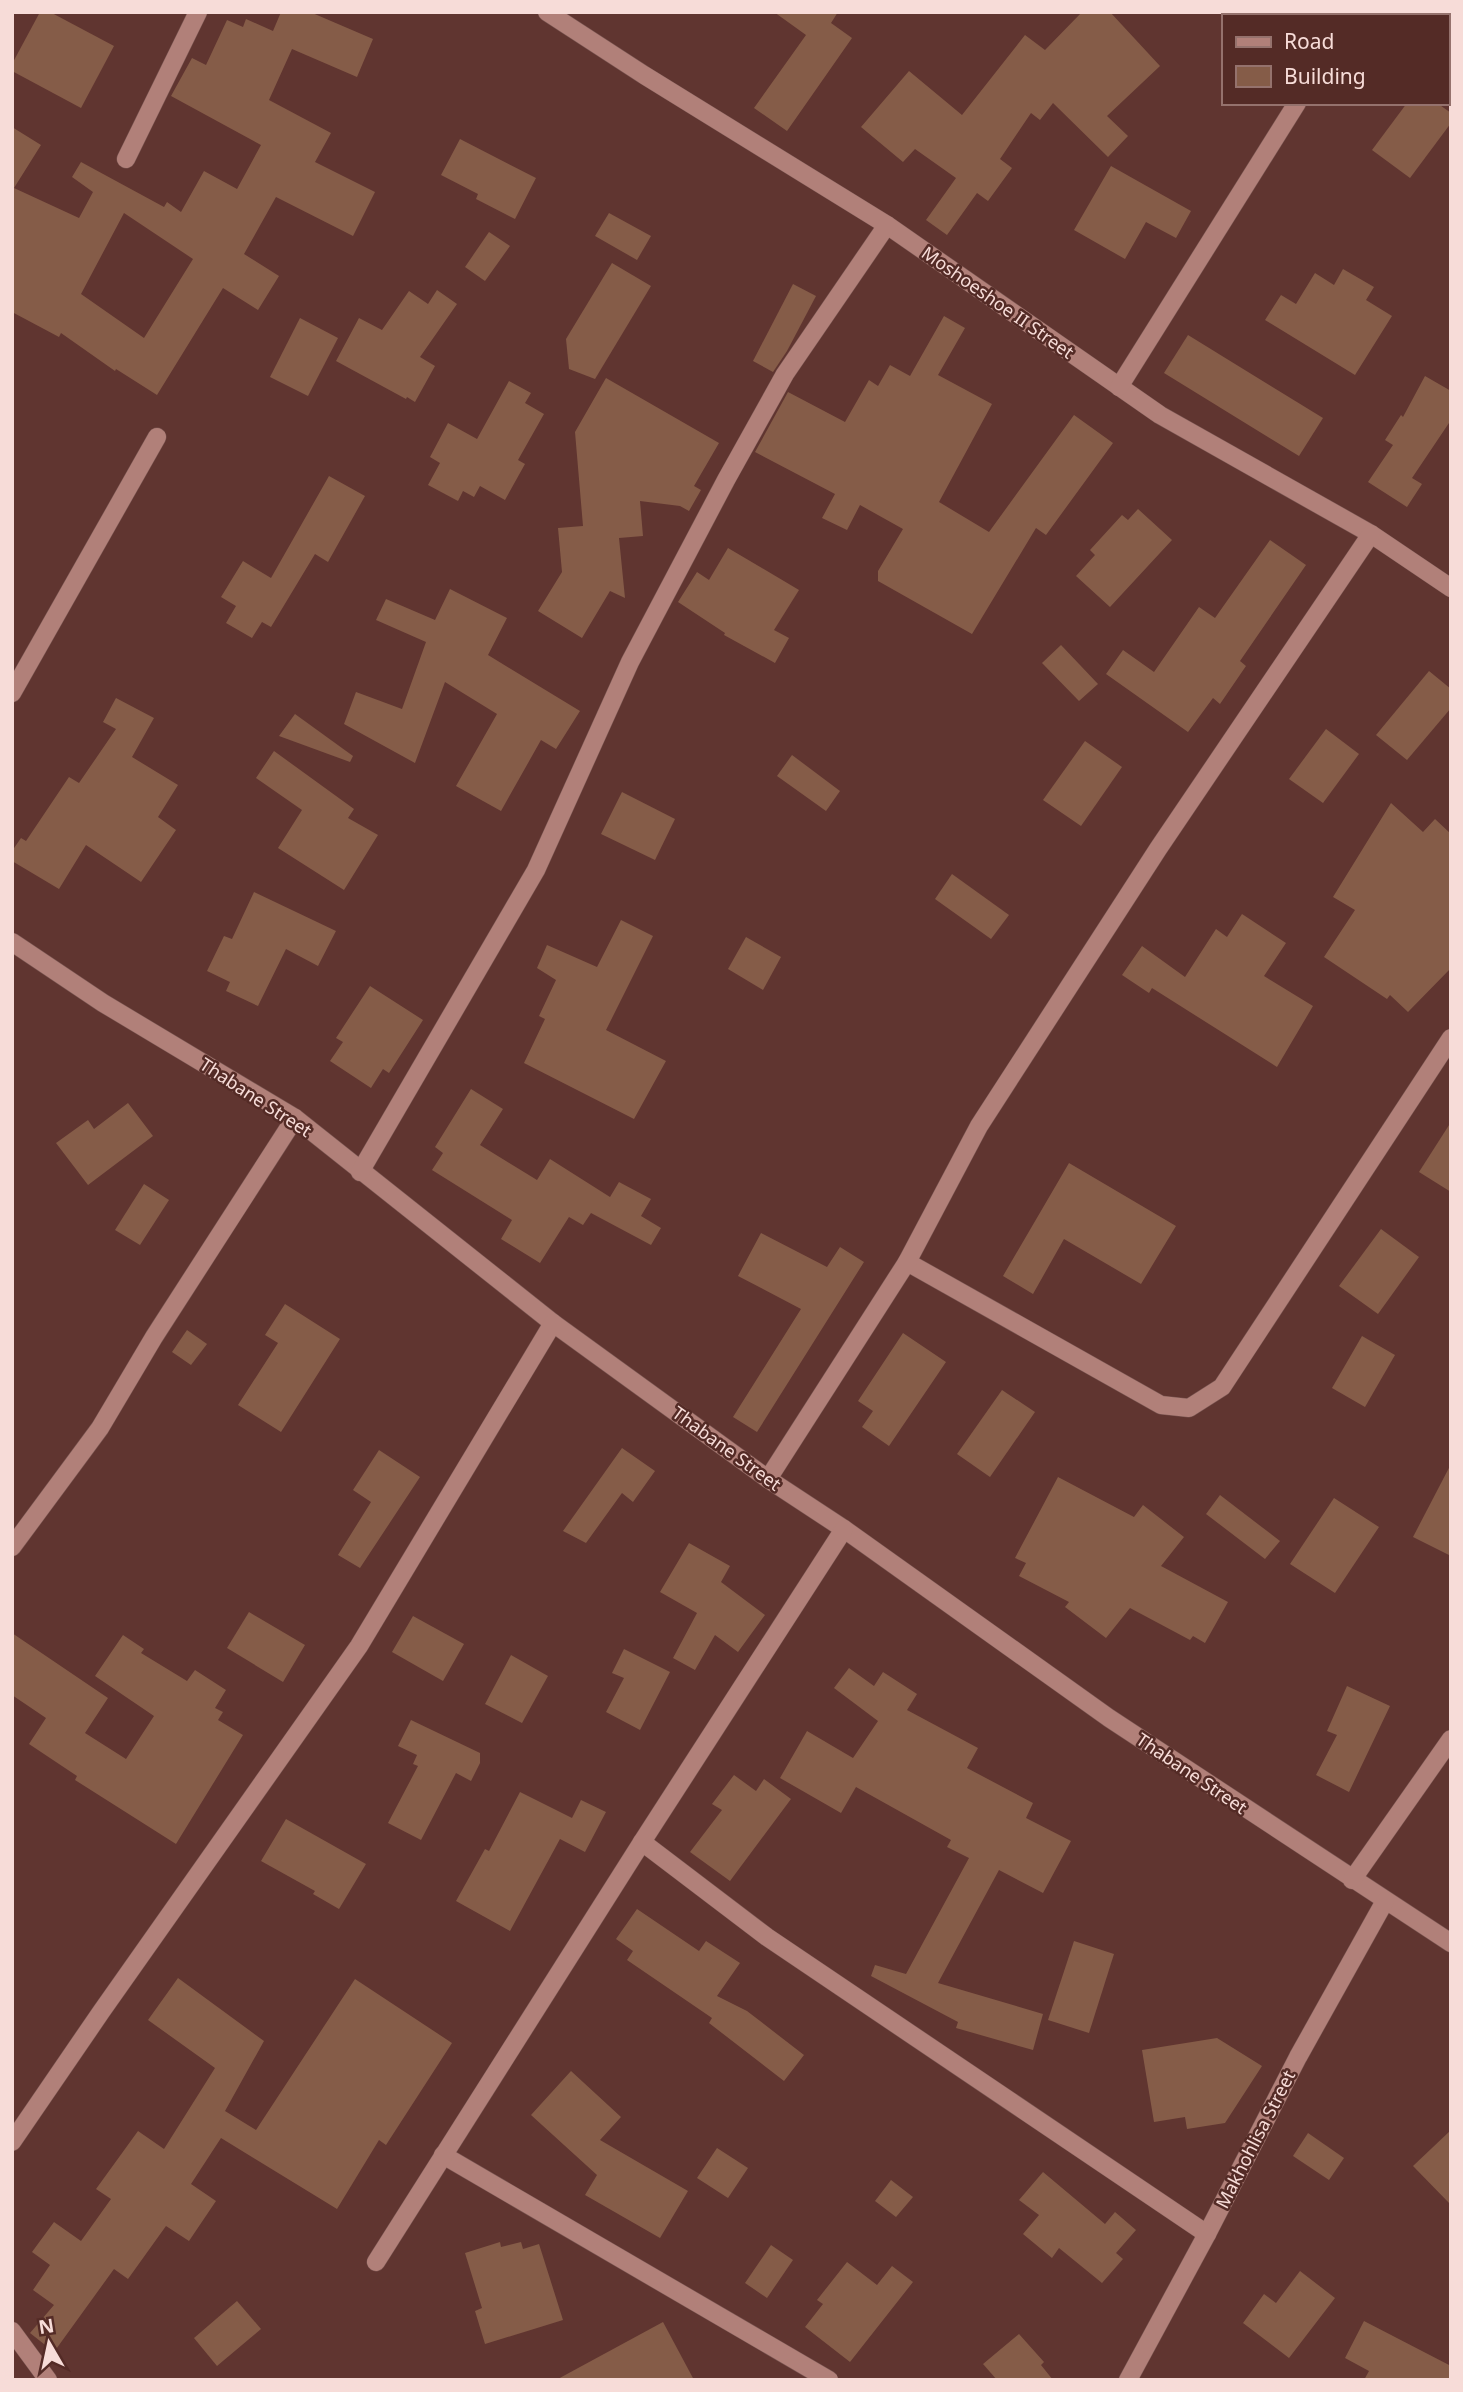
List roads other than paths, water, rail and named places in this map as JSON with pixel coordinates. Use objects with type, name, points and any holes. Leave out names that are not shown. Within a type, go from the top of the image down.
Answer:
[{"type":"street","points":[[126,159],[198,12]]},
{"type":"street","name":"Moshoeshoe II Street","points":[[547,12],[643,75],[887,225],[1160,415],[1371,534],[1451,588]]},
{"type":"street","points":[[1119,387],[1296,105]]},
{"type":"street","points":[[360,1172],[536,870],[630,662],[726,480],[785,374],[887,225]]},
{"type":"street","points":[[12,694],[157,437]]},
{"type":"street","points":[[768,1479],[906,1262],[979,1126],[1158,849],[1371,534]]},
{"type":"street","name":"Thabane Street","points":[[12,942],[103,1003],[295,1118],[553,1323],[768,1479],[844,1529],[1109,1718],[1451,1944]]},
{"type":"street","points":[[906,1262],[1161,1405],[1189,1408],[1222,1387],[1451,1038]]},
{"type":"street","points":[[12,1547],[100,1428],[154,1337],[295,1118]]},
{"type":"street","points":[[12,2142],[359,1646],[553,1323]]},
{"type":"street","points":[[376,2262],[844,1529]]},
{"type":"street","points":[[1352,1880],[1451,1739]]},
{"type":"street","points":[[642,1842],[767,1937],[1207,2234]]},
{"type":"street","name":"Makhohlisa Street","points":[[1128,2380],[1298,2057],[1385,1901]]},
{"type":"street","points":[[443,2155],[829,2380]]},
{"type":"street","points":[[12,2331],[48,2380]]}]
